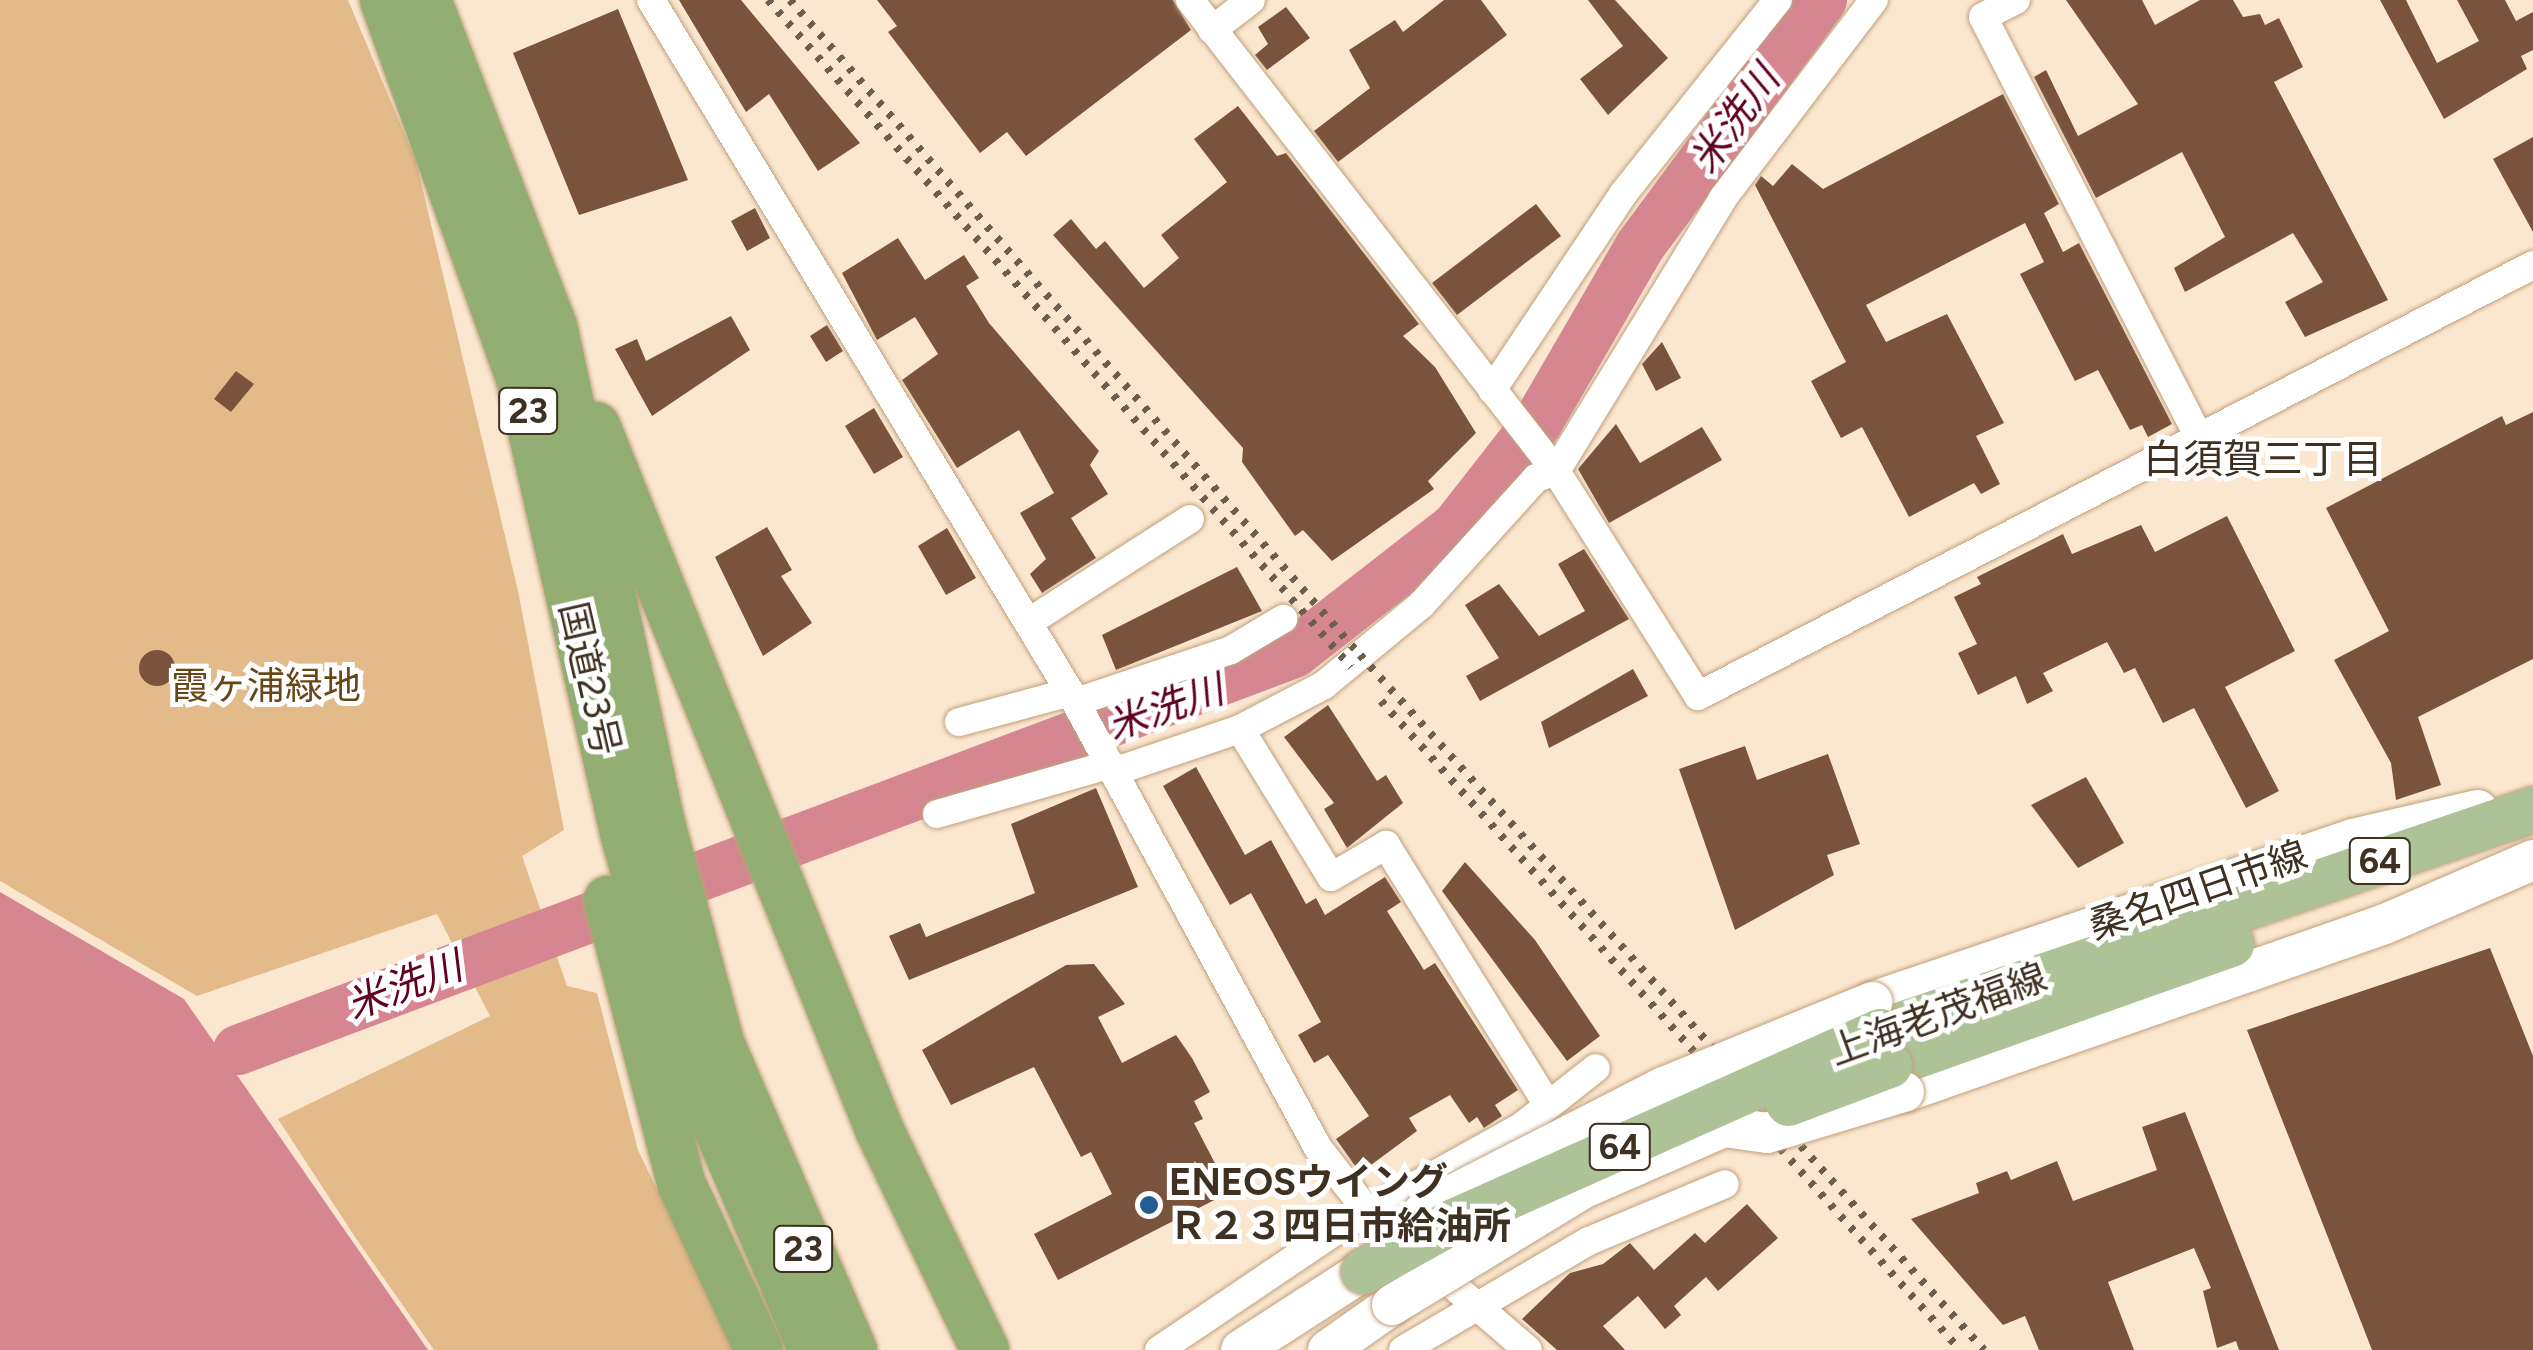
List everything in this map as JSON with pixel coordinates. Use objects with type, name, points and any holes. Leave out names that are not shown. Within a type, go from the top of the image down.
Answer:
[{"type":"highway","points":[[384,0],[446,155],[627,837]]},
{"type":"highway","name":"国道23号","points":[[427,0],[553,326],[627,837],[654,943],[743,1155],[814,1350]]},
{"type":"highway","points":[[553,326],[745,782],[880,1131],[985,1350]]},
{"type":"highway","points":[[654,943],[681,1183],[759,1350]]},
{"type":"highway","name":"国道23号","points":[[743,1155],[852,1350]]},
{"type":"main road","name":"桑名四日市線","points":[[1886,1047],[2353,838],[2533,792]]},
{"type":"main road","name":"上海老茂福線","points":[[1363,1270],[1452,1221],[1886,1047],[2232,928],[2533,809]]},
{"type":"main road","name":"上海老茂福線","points":[[2232,928],[2533,842]]},
{"type":"main road","points":[[1886,1047],[2385,924],[2533,860]]},
{"type":"main road","name":"上海老茂福線","points":[[1724,1127],[1886,1047]]},
{"type":"main road","points":[[1328,1350],[1392,1305],[1582,1190],[1724,1127]]},
{"type":"main road","points":[[1241,1350],[1363,1270]]},
{"type":"street","points":[[651,0],[1073,697],[1318,1148],[1368,1212],[1528,1350]]},
{"type":"street","points":[[1190,0],[1553,467],[1698,696],[2197,434],[2533,264]]},
{"type":"street","points":[[1212,30],[1251,0]]},
{"type":"street","points":[[1498,397],[1623,194],[1778,0]]},
{"type":"street","points":[[937,814],[1240,728],[1350,666],[1460,566],[1536,478],[1553,467],[1723,198],[1874,0]]},
{"type":"street","points":[[2016,0],[1977,8],[2197,434]]},
{"type":"street","points":[[1029,622],[1190,519]]},
{"type":"street","points":[[960,722],[1073,697],[1231,650],[1283,620]]},
{"type":"street","points":[[1240,728],[1331,877],[1386,845],[1548,1105]]},
{"type":"street","points":[[1159,1350],[1368,1212],[1521,1127],[1596,1068]]},
{"type":"street","points":[[1521,1127],[1589,1242]]},
{"type":"street","points":[[1403,1350],[1476,1304],[1589,1242],[1725,1184]]},
{"type":"green space","name":"霞ヶ浦緑地","points":[[0,0],[348,0],[416,161],[518,591],[564,830],[522,856],[567,986],[597,993],[638,1150],[734,1350],[434,1350],[355,1237],[278,1119],[490,1016],[437,914],[197,996],[0,881]]},
{"type":"shaded area","points":[[0,892],[184,999],[428,1350],[0,1350]]},
{"type":"building","points":[[679,0],[741,0],[860,143],[818,171],[769,94],[746,112]]},
{"type":"building","points":[[877,0],[1173,0],[1191,30],[1026,156],[1007,132],[980,153],[888,32],[897,26]]},
{"type":"building","points":[[1444,0],[1481,0],[1507,35],[1338,162],[1314,131],[1370,88],[1349,50],[1395,20],[1403,32]]},
{"type":"building","points":[[1588,0],[1615,0],[1668,58],[1608,115],[1580,79],[1623,46]]},
{"type":"building","points":[[2066,0],[2142,0],[2155,25],[2200,0],[2233,0],[2243,17],[2260,14],[2265,25],[2279,18],[2303,67],[2274,82],[2388,300],[2305,337],[2285,302],[2323,282],[2293,233],[2185,292],[2174,268],[2225,237],[2182,152],[2096,198],[2034,77],[2046,70],[2078,136],[2138,104]]},
{"type":"building","points":[[2380,0],[2406,0],[2437,63],[2479,41],[2457,0],[2505,0],[2516,21],[2533,12],[2533,50],[2521,56],[2527,69],[2444,119]]},
{"type":"building","points":[[1286,7],[1310,38],[1267,70],[1255,55],[1268,44],[1258,27]]},
{"type":"building","points":[[618,9],[688,180],[579,215],[513,53]]},
{"type":"building","points":[[2003,94],[2059,204],[2044,213],[2063,252],[2079,243],[2172,424],[2148,437],[2142,425],[2130,430],[2098,370],[2075,381],[2020,274],[2044,262],[2025,223],[1866,305],[1886,342],[1947,314],[2004,423],[1976,436],[2000,484],[1981,494],[1974,483],[1909,517],[1862,427],[1841,438],[1811,381],[1846,362],[1755,185],[1761,176],[1773,186],[1792,164],[1823,189]]},
{"type":"building","points":[[1238,106],[1277,156],[1286,153],[1419,324],[1403,336],[1435,367],[1476,433],[1428,481],[1434,489],[1332,561],[1303,530],[1295,536],[1242,462],[1243,448],[1053,235],[1071,219],[1096,249],[1105,241],[1144,288],[1179,258],[1161,235],[1227,182],[1194,139]]},
{"type":"building","points":[[2533,137],[2533,232],[2493,159]]},
{"type":"building","points":[[1536,204],[1561,236],[1457,315],[1432,283]]},
{"type":"building","points":[[755,208],[770,238],[747,251],[731,221]]},
{"type":"building","points":[[898,238],[925,280],[964,255],[979,278],[966,286],[989,323],[1099,451],[1090,465],[1108,494],[1071,518],[1096,558],[1042,593],[1030,574],[1046,559],[1020,513],[1054,493],[1019,430],[957,468],[902,380],[938,354],[915,317],[877,340],[842,273]]},
{"type":"building","points":[[731,316],[750,350],[652,416],[615,349],[637,339],[646,361]]},
{"type":"building","points":[[827,325],[843,351],[826,362],[810,336]]},
{"type":"building","points":[[1662,342],[1681,378],[1656,391],[1642,364]]},
{"type":"building","points":[[236,371],[254,384],[231,412],[214,399]]},
{"type":"building","points":[[874,408],[903,457],[874,474],[845,426]]},
{"type":"building","points":[[2533,412],[2533,659],[2418,717],[2441,785],[2396,800],[2391,763],[2334,660],[2389,631],[2326,508],[2502,416],[2506,425]]},
{"type":"building","points":[[1616,424],[1640,463],[1702,427],[1722,460],[1609,523],[1578,469]]},
{"type":"building","points":[[2227,516],[2295,651],[2225,687],[2279,791],[2246,808],[2194,708],[2163,723],[2135,668],[2124,673],[2107,642],[2043,673],[2053,691],[2027,704],[2016,676],[1978,695],[1958,653],[1977,644],[1954,597],[1981,584],[1977,577],[2063,534],[2072,554],[2141,525],[2155,552]]},
{"type":"building","points":[[767,527],[792,570],[781,576],[812,623],[763,656],[715,557]]},
{"type":"building","points":[[947,528],[976,578],[946,595],[918,546]]},
{"type":"building","points":[[1584,549],[1629,619],[1480,701],[1466,676],[1499,658],[1465,605],[1499,584],[1539,636],[1585,611],[1558,564]]},
{"type":"building","points":[[1237,567],[1262,611],[1116,670],[1102,635]]},
{"type":"building","points":[[157,650],[169,656],[175,668],[169,680],[157,686],[145,680],[139,668],[145,656]]},
{"type":"building","points":[[1633,669],[1648,696],[1549,748],[1541,722]]},
{"type":"building","points":[[1328,705],[1377,781],[1386,775],[1403,803],[1347,848],[1324,809],[1334,803],[1284,737]]},
{"type":"building","points":[[1745,746],[1757,780],[1828,754],[1860,844],[1827,855],[1834,875],[1735,930],[1679,769]]},
{"type":"building","points":[[1196,767],[1245,855],[1271,840],[1306,904],[1316,898],[1325,915],[1385,877],[1401,902],[1387,911],[1424,970],[1435,963],[1518,1090],[1495,1105],[1502,1116],[1484,1128],[1477,1117],[1469,1123],[1450,1095],[1409,1118],[1417,1131],[1360,1173],[1336,1139],[1369,1116],[1328,1055],[1314,1063],[1298,1035],[1321,1022],[1251,893],[1230,905],[1163,786]]},
{"type":"building","points":[[2086,777],[2124,843],[2078,868],[2031,805]]},
{"type":"building","points":[[1096,788],[1138,887],[909,980],[889,936],[920,923],[926,937],[1035,893],[1011,824]]},
{"type":"building","points":[[1465,862],[1535,940],[1600,1036],[1567,1061],[1442,891]]},
{"type":"building","points":[[2490,948],[2533,1056],[2533,1350],[2372,1350],[2247,1030]]},
{"type":"building","points":[[1094,964],[1125,1004],[1098,1017],[1122,1063],[1176,1035],[1192,1058],[1210,1092],[1194,1101],[1203,1119],[1194,1123],[1230,1192],[1058,1280],[1034,1234],[1112,1194],[1091,1152],[1081,1157],[1034,1067],[951,1105],[922,1050],[1066,965]]},
{"type":"building","points":[[2185,1112],[2279,1350],[2239,1350],[2236,1341],[2217,1348],[2203,1291],[2211,1288],[2194,1248],[2108,1282],[2134,1350],[2039,1350],[2025,1316],[2003,1325],[1911,1219],[1979,1193],[1976,1183],[2007,1171],[2011,1180],[2057,1161],[2073,1201],[2157,1170],[2142,1127]]},
{"type":"building","points":[[1747,1204],[1778,1238],[1718,1291],[1706,1277],[1674,1306],[1681,1315],[1665,1329],[1638,1296],[1603,1326],[1625,1350],[1557,1350],[1522,1319],[1570,1273],[1603,1264],[1630,1243],[1654,1270],[1695,1233],[1705,1243]]},
{"type":"waterway","name":"米洗川","points":[[238,1050],[1294,653],[1456,527],[1538,422],[1640,246],[1822,0]]},
{"type":"railway","points":[[768,0],[1351,667]]},
{"type":"railway","points":[[790,0],[1360,655],[1984,1350]]},
{"type":"railway","points":[[1381,701],[1960,1350]]},
{"type":"place","name":"ENEOSウイング Ｒ２３四日市給油所","points":[[1149,1205]]},
{"type":"district","name":"白須賀三丁目","points":[[2263,459]]}]
